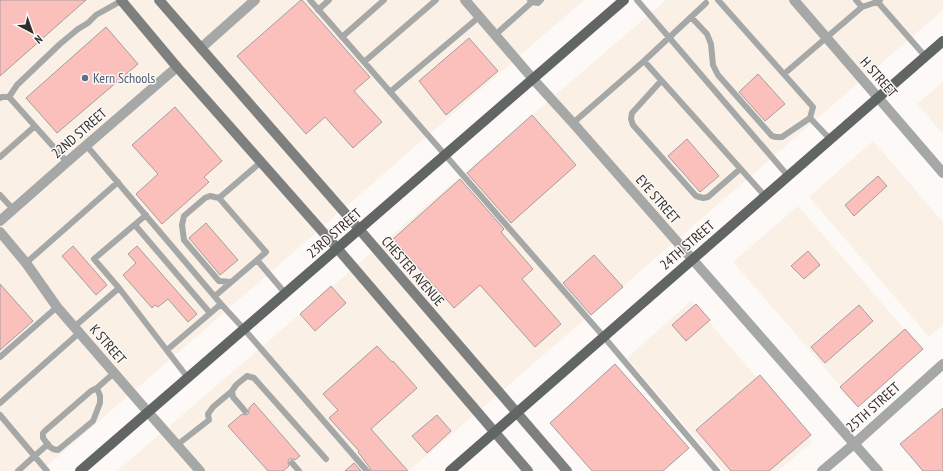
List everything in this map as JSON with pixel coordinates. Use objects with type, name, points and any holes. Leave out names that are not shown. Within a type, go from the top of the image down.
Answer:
[{"type":"main road","points":[[121,0],[177,67],[337,248],[528,471]]},
{"type":"main road","name":"CHESTER AVENUE","points":[[159,0],[359,229],[567,471]]},
{"type":"main road","name":"23RD STREET","points":[[80,471],[624,0]]},
{"type":"main road","name":"24TH STREET","points":[[450,471],[943,41]]},
{"type":"street","name":"EYE STREET","points":[[465,0],[878,471]]},
{"type":"street","name":"H STREET","points":[[794,0],[943,173]]},
{"type":"street","points":[[201,48],[248,2]]},
{"type":"street","name":"22ND STREET","points":[[0,221],[177,67]]},
{"type":"street","name":"K STREET","points":[[0,232],[26,263],[57,307],[200,471]]},
{"type":"street","name":"25TH STREET","points":[[822,471],[943,364]]},
{"type":"lane","points":[[9,97],[17,85],[60,44],[88,23],[96,15],[121,0]]},
{"type":"lane","points":[[310,0],[604,337],[717,471]]},
{"type":"lane","points":[[318,10],[329,0]]},
{"type":"lane","points":[[342,37],[384,0]]},
{"type":"lane","points":[[364,62],[436,0]]},
{"type":"lane","points":[[495,35],[531,1],[538,3],[541,0]]},
{"type":"lane","points":[[637,0],[788,176]]},
{"type":"lane","points":[[573,123],[644,61],[691,17],[705,1],[714,0]]},
{"type":"lane","points":[[691,17],[707,34],[711,44],[713,65],[718,75],[772,136],[782,137],[810,118],[813,107],[718,0]]},
{"type":"lane","points":[[856,0],[862,7]]},
{"type":"lane","points":[[784,74],[862,7],[878,1],[925,56]]},
{"type":"lane","points":[[390,92],[479,17]]},
{"type":"lane","points":[[644,61],[765,196]]},
{"type":"lane","points":[[661,81],[632,113],[631,119],[633,125],[696,196],[703,198],[708,197],[740,169]]},
{"type":"lane","points":[[0,98],[9,97],[67,162]]},
{"type":"lane","points":[[810,118],[830,139]]},
{"type":"lane","points":[[0,157],[35,126]]},
{"type":"lane","points":[[86,145],[221,304],[367,471]]},
{"type":"lane","points":[[219,198],[261,162]]},
{"type":"lane","points":[[26,263],[118,182]]},
{"type":"lane","points":[[0,195],[13,209]]},
{"type":"lane","points":[[215,296],[266,252],[219,198],[210,196],[205,198],[184,216],[182,233],[184,240],[219,281],[231,282]]},
{"type":"lane","points":[[146,215],[94,259],[119,288],[188,378]]},
{"type":"lane","points":[[135,225],[210,313]]},
{"type":"lane","points":[[257,260],[285,293]]},
{"type":"lane","points":[[0,403],[119,288]]},
{"type":"lane","points":[[167,350],[221,304]]},
{"type":"lane","points":[[0,357],[57,307]]},
{"type":"lane","points":[[97,388],[100,396],[100,403],[93,420],[58,450],[51,448],[43,438],[43,433],[114,373]]},
{"type":"lane","points":[[177,445],[209,420],[208,414],[213,407],[247,376],[254,378],[326,459]]},
{"type":"lane","points":[[232,391],[233,397],[245,411]]},
{"type":"lane","points":[[0,415],[48,471]]},
{"type":"lane","points":[[18,471],[48,444]]},
{"type":"lane","points":[[292,463],[299,471]]},
{"type":"shaded area","points":[[0,0],[584,0],[60,455],[40,471],[0,471]]},
{"type":"shaded area","points":[[666,0],[943,0],[943,10],[409,471],[117,471]]},
{"type":"shaded area","points":[[943,82],[943,134],[917,104]]},
{"type":"shaded area","points":[[873,141],[943,222],[943,325],[929,337],[809,197]]},
{"type":"shaded area","points":[[798,206],[919,346],[854,402],[733,262]]},
{"type":"shaded area","points":[[691,301],[812,442],[778,471],[724,471],[627,358]]},
{"type":"building","points":[[0,0],[86,0],[0,76]]},
{"type":"building","points":[[301,0],[370,77],[354,91],[382,122],[353,148],[325,117],[306,134],[237,56]]},
{"type":"building","name":"Kern Schools","points":[[106,27],[138,64],[57,133],[26,98]]},
{"type":"building","points":[[469,38],[498,71],[446,115],[419,81]]},
{"type":"building","points":[[758,74],[785,104],[765,121],[739,92]]},
{"type":"building","points":[[175,107],[222,161],[204,177],[209,182],[162,224],[136,194],[158,174],[132,145]]},
{"type":"building","points":[[532,115],[576,165],[511,223],[467,173]]},
{"type":"building","points":[[687,139],[719,176],[700,192],[668,156]]},
{"type":"building","points":[[878,176],[887,186],[854,216],[845,205]]},
{"type":"building","points":[[460,179],[504,229],[501,232],[533,269],[522,279],[561,324],[535,347],[480,285],[454,308],[393,239]]},
{"type":"building","points":[[206,223],[238,260],[220,275],[189,238]]},
{"type":"building","points":[[73,246],[107,285],[96,295],[62,256]]},
{"type":"building","points":[[137,246],[197,314],[188,322],[168,299],[158,307],[155,305],[152,308],[123,275],[136,263],[128,254]]},
{"type":"building","points":[[808,251],[820,265],[804,279],[791,266]]},
{"type":"building","points":[[594,255],[623,287],[591,315],[563,283]]},
{"type":"building","points":[[0,284],[33,321],[0,350]]},
{"type":"building","points":[[331,286],[346,303],[315,331],[300,314]]},
{"type":"building","points":[[696,304],[710,320],[686,341],[672,325]]},
{"type":"building","points":[[859,305],[873,321],[825,363],[811,347]]},
{"type":"building","points":[[905,329],[923,349],[858,407],[840,387]]},
{"type":"building","points":[[377,346],[392,362],[393,361],[417,388],[371,429],[408,471],[371,471],[358,452],[359,451],[329,418],[338,410],[323,394]]},
{"type":"building","points":[[615,364],[689,448],[663,471],[592,471],[550,423]]},
{"type":"building","points":[[760,375],[811,435],[769,471],[731,471],[696,430]]},
{"type":"building","points":[[254,403],[300,456],[295,460],[289,459],[289,466],[283,471],[268,471],[228,426],[242,414],[248,414],[249,408]]},
{"type":"building","points":[[943,408],[943,471],[923,471],[900,444]]},
{"type":"building","points":[[437,415],[451,431],[427,453],[412,436]]},
{"type":"building","points":[[354,463],[361,471],[345,471]]},
{"type":"place","name":"Kern Schools","points":[[85,78]]}]
